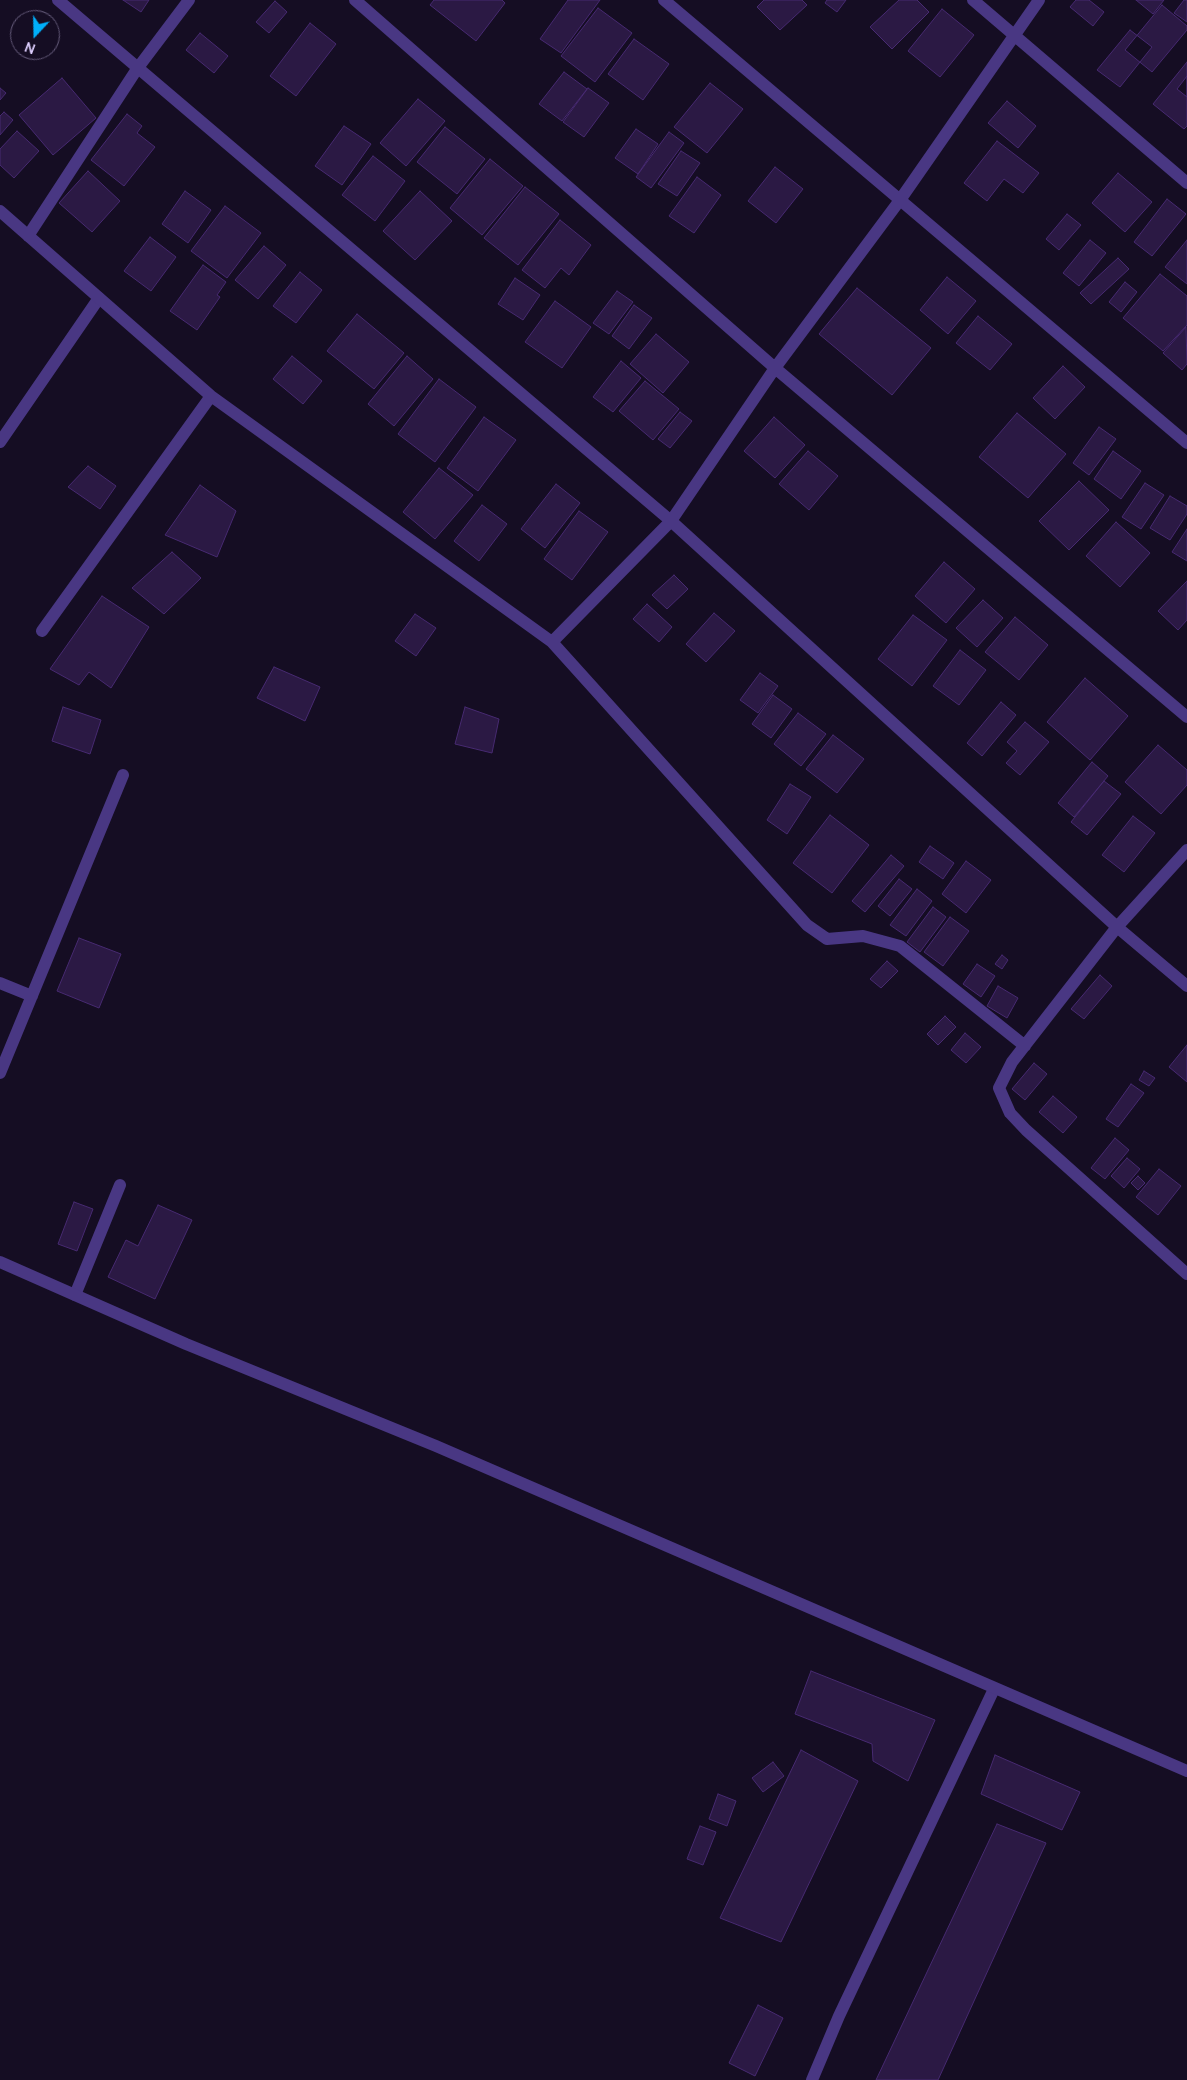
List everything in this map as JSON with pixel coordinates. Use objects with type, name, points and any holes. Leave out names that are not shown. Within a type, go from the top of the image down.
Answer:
[{"type":"street","points":[[58,0],[671,521],[1117,927],[1187,986]]},
{"type":"street","points":[[28,236],[138,69],[189,0]]},
{"type":"street","points":[[355,0],[775,368],[1187,717]]},
{"type":"street","points":[[664,0],[1187,443]]},
{"type":"street","points":[[973,0],[1187,183]]},
{"type":"street","points":[[552,642],[671,521],[775,368],[900,200],[1039,0]]},
{"type":"street","points":[[0,212],[212,396],[552,642],[807,925],[827,939],[863,936],[900,946],[1025,1046]]},
{"type":"street","points":[[0,442],[99,298]]},
{"type":"street","points":[[42,631],[212,396]]},
{"type":"street","points":[[0,1073],[123,775]]},
{"type":"street","points":[[1187,850],[1117,927],[1012,1062],[999,1088],[1010,1113],[1026,1130],[1187,1274]]},
{"type":"street","points":[[0,983],[32,996]]},
{"type":"street","points":[[75,1295],[120,1185]]},
{"type":"street","points":[[0,1262],[195,1348],[436,1446],[1187,1771]]},
{"type":"street","points":[[812,2080],[838,2016],[994,1688]]},
{"type":"building","points":[[123,0],[149,0],[141,12]]},
{"type":"building","points":[[434,0],[502,0],[505,3],[476,41],[430,5]]},
{"type":"building","points":[[568,0],[600,0],[561,53],[540,39]]},
{"type":"building","points":[[764,0],[802,0],[807,5],[780,30],[757,7]]},
{"type":"building","points":[[827,0],[846,0],[837,12],[825,3]]},
{"type":"building","points":[[899,0],[917,0],[929,12],[892,49],[870,27]]},
{"type":"building","points":[[1076,0],[1089,0],[1104,12],[1093,26],[1070,7]]},
{"type":"building","points":[[1136,0],[1164,0],[1153,14]]},
{"type":"building","points":[[1184,0],[1187,0],[1187,22],[1174,13]]},
{"type":"building","points":[[275,1],[287,12],[269,33],[256,22]]},
{"type":"building","points":[[1162,5],[1187,26],[1187,30],[1152,72],[1125,50]]},
{"type":"building","points":[[598,8],[632,33],[595,82],[561,56]]},
{"type":"building","points":[[942,9],[974,35],[940,77],[908,51]]},
{"type":"building","points":[[310,23],[336,44],[296,96],[270,76]]},
{"type":"building","points":[[1130,30],[1152,47],[1120,87],[1097,70]]},
{"type":"building","points":[[200,33],[228,56],[214,73],[186,50]]},
{"type":"building","points":[[634,39],[669,64],[643,100],[608,74]]},
{"type":"building","points":[[1187,62],[1187,126],[1184,129],[1153,104]]},
{"type":"building","points":[[564,72],[587,89],[562,121],[539,104]]},
{"type":"building","points":[[1187,76],[1187,97],[1177,89]]},
{"type":"building","points":[[62,78],[96,118],[53,155],[19,115]]},
{"type":"building","points":[[710,83],[743,109],[707,153],[674,127]]},
{"type":"building","points":[[0,88],[6,93],[0,100]]},
{"type":"building","points":[[588,88],[609,103],[584,137],[563,122]]},
{"type":"building","points":[[418,99],[445,121],[406,166],[380,143]]},
{"type":"building","points":[[1007,101],[1036,126],[1018,148],[988,123]]},
{"type":"building","points":[[4,112],[13,120],[0,135],[0,116]]},
{"type":"building","points":[[127,114],[142,126],[137,133],[155,147],[124,186],[91,160]]},
{"type":"building","points":[[344,126],[371,144],[342,185],[315,166]]},
{"type":"building","points":[[445,127],[485,159],[457,194],[417,162]]},
{"type":"building","points":[[636,129],[658,144],[638,174],[615,158]]},
{"type":"building","points":[[17,131],[39,151],[14,178],[0,165],[0,149]]},
{"type":"building","points":[[669,132],[684,143],[651,188],[636,177]]},
{"type":"building","points":[[997,141],[1039,173],[1023,193],[1004,179],[987,201],[964,183]]},
{"type":"building","points":[[681,151],[700,163],[677,196],[658,184]]},
{"type":"building","points":[[373,156],[405,181],[375,221],[342,195]]},
{"type":"building","points":[[490,159],[523,186],[482,235],[450,208]]},
{"type":"building","points":[[775,167],[803,189],[776,223],[748,201]]},
{"type":"building","points":[[88,171],[120,201],[92,232],[59,203]]},
{"type":"building","points":[[1118,173],[1152,202],[1125,232],[1092,203]]},
{"type":"building","points":[[697,177],[721,195],[694,233],[669,216]]},
{"type":"building","points":[[525,187],[559,214],[518,265],[484,238]]},
{"type":"building","points":[[185,191],[211,210],[188,243],[162,224]]},
{"type":"building","points":[[420,191],[452,221],[415,260],[383,231]]},
{"type":"building","points":[[1167,199],[1186,214],[1152,256],[1134,242]]},
{"type":"building","points":[[225,206],[261,233],[227,278],[191,251]]},
{"type":"building","points":[[1067,214],[1081,225],[1059,250],[1046,239]]},
{"type":"building","points":[[560,220],[591,245],[569,275],[561,268],[545,288],[522,270]]},
{"type":"building","points":[[150,237],[176,257],[151,291],[124,271]]},
{"type":"building","points":[[1090,240],[1106,253],[1079,286],[1063,273]]},
{"type":"building","points":[[1187,240],[1187,284],[1165,267]]},
{"type":"building","points":[[264,246],[286,265],[258,299],[235,280]]},
{"type":"building","points":[[1118,258],[1129,269],[1091,304],[1080,293]]},
{"type":"building","points":[[203,265],[226,282],[217,295],[220,297],[197,330],[170,311]]},
{"type":"building","points":[[300,272],[322,290],[296,323],[273,306]]},
{"type":"building","points":[[1160,274],[1187,296],[1187,325],[1163,351],[1123,318]]},
{"type":"building","points":[[947,277],[976,301],[948,334],[920,310]]},
{"type":"building","points":[[515,278],[540,295],[523,320],[498,304]]},
{"type":"building","points":[[1125,282],[1137,292],[1121,312],[1109,302]]},
{"type":"building","points":[[857,288],[931,348],[892,395],[819,334]]},
{"type":"building","points":[[617,291],[633,302],[609,334],[593,323]]},
{"type":"building","points":[[555,301],[591,327],[562,368],[525,342]]},
{"type":"building","points":[[634,305],[652,318],[629,349],[612,336]]},
{"type":"building","points":[[357,314],[404,353],[374,389],[327,351]]},
{"type":"building","points":[[978,316],[1012,344],[990,370],[956,343]]},
{"type":"building","points":[[1186,327],[1187,364],[1182,370],[1163,353]]},
{"type":"building","points":[[656,334],[689,362],[663,393],[630,364]]},
{"type":"building","points":[[292,356],[322,381],[303,404],[273,379]]},
{"type":"building","points":[[407,356],[433,379],[394,426],[368,404]]},
{"type":"building","points":[[621,361],[641,378],[613,412],[593,397]]},
{"type":"building","points":[[1063,366],[1085,387],[1055,419],[1033,398]]},
{"type":"building","points":[[439,379],[476,407],[435,462],[398,434]]},
{"type":"building","points":[[645,381],[679,409],[653,440],[619,411]]},
{"type":"building","points":[[680,412],[692,421],[670,448],[658,439]]},
{"type":"building","points":[[1017,413],[1066,454],[1028,498],[979,457]]},
{"type":"building","points":[[484,417],[516,440],[478,491],[447,468]]},
{"type":"building","points":[[774,417],[805,445],[775,478],[744,451]]},
{"type":"building","points":[[1099,427],[1116,439],[1089,475],[1073,463]]},
{"type":"building","points":[[808,451],[838,476],[809,510],[779,484]]},
{"type":"building","points":[[1113,451],[1141,471],[1121,499],[1094,479]]},
{"type":"building","points":[[88,466],[116,486],[100,509],[68,487]]},
{"type":"building","points":[[439,468],[473,495],[435,539],[403,512]]},
{"type":"building","points":[[1079,481],[1109,510],[1069,550],[1039,521]]},
{"type":"building","points":[[1145,483],[1164,495],[1141,529],[1122,517]]},
{"type":"building","points":[[556,484],[580,503],[545,548],[521,529]]},
{"type":"building","points":[[200,485],[236,511],[217,557],[165,535]]},
{"type":"building","points":[[1170,496],[1187,506],[1187,514],[1170,540],[1150,528]]},
{"type":"building","points":[[482,505],[507,524],[479,561],[454,541]]},
{"type":"building","points":[[579,511],[608,532],[572,580],[544,559]]},
{"type":"building","points":[[1116,522],[1150,553],[1120,587],[1086,556]]},
{"type":"building","points":[[1187,529],[1187,561],[1172,552]]},
{"type":"building","points":[[172,552],[201,578],[164,614],[132,588]]},
{"type":"building","points":[[944,562],[975,589],[946,623],[915,596]]},
{"type":"building","points":[[674,575],[688,589],[667,609],[652,595]]},
{"type":"building","points":[[1187,581],[1187,620],[1178,630],[1158,611]]},
{"type":"building","points":[[102,596],[149,627],[111,688],[89,672],[79,685],[50,669]]},
{"type":"building","points":[[983,600],[1003,618],[977,647],[956,628]]},
{"type":"building","points":[[647,604],[672,627],[659,642],[633,619]]},
{"type":"building","points":[[714,613],[735,631],[706,662],[686,644]]},
{"type":"building","points":[[415,614],[436,628],[416,656],[395,641]]},
{"type":"building","points":[[913,615],[947,640],[912,686],[878,659]]},
{"type":"building","points":[[1015,617],[1048,645],[1019,680],[985,652]]},
{"type":"building","points":[[960,650],[986,670],[959,705],[933,686]]},
{"type":"building","points":[[274,667],[320,687],[305,721],[257,698]]},
{"type":"building","points":[[760,673],[778,686],[758,713],[740,700]]},
{"type":"building","points":[[1085,678],[1128,716],[1090,760],[1047,722]]},
{"type":"building","points":[[773,695],[792,709],[771,738],[752,724]]},
{"type":"building","points":[[1001,702],[1016,715],[982,756],[967,743]]},
{"type":"building","points":[[63,707],[101,720],[90,754],[52,741]]},
{"type":"building","points":[[465,707],[499,719],[492,753],[455,744]]},
{"type":"building","points":[[798,713],[826,734],[801,766],[774,744]]},
{"type":"building","points":[[1025,722],[1049,742],[1020,775],[1006,763],[1017,751],[1007,742]]},
{"type":"building","points":[[833,735],[864,759],[837,793],[806,769]]},
{"type":"building","points":[[1158,745],[1187,770],[1187,785],[1161,814],[1125,782]]},
{"type":"building","points":[[1092,762],[1108,776],[1074,817],[1058,803]]},
{"type":"building","points":[[1104,781],[1121,794],[1087,835],[1071,822]]},
{"type":"building","points":[[790,784],[811,797],[787,834],[767,820]]},
{"type":"building","points":[[830,815],[869,845],[832,893],[793,863]]},
{"type":"building","points":[[1133,816],[1155,833],[1124,872],[1102,855]]},
{"type":"building","points":[[930,846],[954,863],[943,879],[919,862]]},
{"type":"building","points":[[891,855],[904,866],[865,912],[852,901]]},
{"type":"building","points":[[966,861],[991,880],[966,913],[942,894]]},
{"type":"building","points":[[899,879],[912,889],[890,916],[878,906]]},
{"type":"building","points":[[917,889],[932,901],[906,936],[890,925]]},
{"type":"building","points":[[933,907],[946,917],[920,952],[907,942]]},
{"type":"building","points":[[950,917],[969,931],[943,966],[924,952]]},
{"type":"building","points":[[79,938],[121,954],[99,1008],[57,991]]},
{"type":"building","points":[[1002,955],[1008,960],[1002,969],[995,964]]},
{"type":"building","points":[[887,961],[898,971],[881,988],[870,979]]},
{"type":"building","points":[[977,964],[995,976],[981,997],[963,984]]},
{"type":"building","points":[[1100,975],[1112,986],[1084,1019],[1071,1009]]},
{"type":"building","points":[[998,986],[1018,998],[1007,1018],[987,1006]]},
{"type":"building","points":[[945,1016],[956,1027],[938,1045],[927,1034]]},
{"type":"building","points":[[965,1033],[981,1047],[966,1063],[951,1050]]},
{"type":"building","points":[[1187,1045],[1187,1082],[1169,1067]]},
{"type":"building","points":[[1034,1063],[1047,1074],[1025,1100],[1012,1089]]},
{"type":"building","points":[[1144,1071],[1155,1078],[1149,1086],[1139,1080]]},
{"type":"building","points":[[1131,1084],[1144,1093],[1118,1127],[1106,1119]]},
{"type":"building","points":[[1053,1096],[1077,1117],[1063,1133],[1039,1112]]},
{"type":"building","points":[[1115,1138],[1129,1150],[1105,1179],[1091,1168]]},
{"type":"building","points":[[1127,1158],[1140,1169],[1124,1188],[1111,1176]]},
{"type":"building","points":[[1159,1169],[1181,1186],[1158,1215],[1136,1197]]},
{"type":"building","points":[[1138,1176],[1145,1183],[1138,1190],[1131,1183]]},
{"type":"building","points":[[74,1202],[93,1209],[77,1251],[58,1244]]},
{"type":"building","points":[[158,1205],[192,1220],[155,1299],[108,1277],[126,1240],[138,1246]]},
{"type":"building","points":[[811,1671],[935,1720],[908,1781],[873,1761],[872,1744],[795,1714]]},
{"type":"building","points":[[801,1750],[858,1781],[781,1942],[720,1918]]},
{"type":"building","points":[[995,1755],[1080,1792],[1062,1830],[981,1794]]},
{"type":"building","points":[[773,1762],[784,1776],[763,1792],[752,1778]]},
{"type":"building","points":[[718,1794],[736,1801],[727,1826],[709,1819]]},
{"type":"building","points":[[997,1824],[1046,1843],[938,2080],[876,2080]]},
{"type":"building","points":[[700,1826],[716,1832],[703,1865],[687,1859]]},
{"type":"building","points":[[758,2005],[783,2018],[755,2076],[729,2063]]}]
